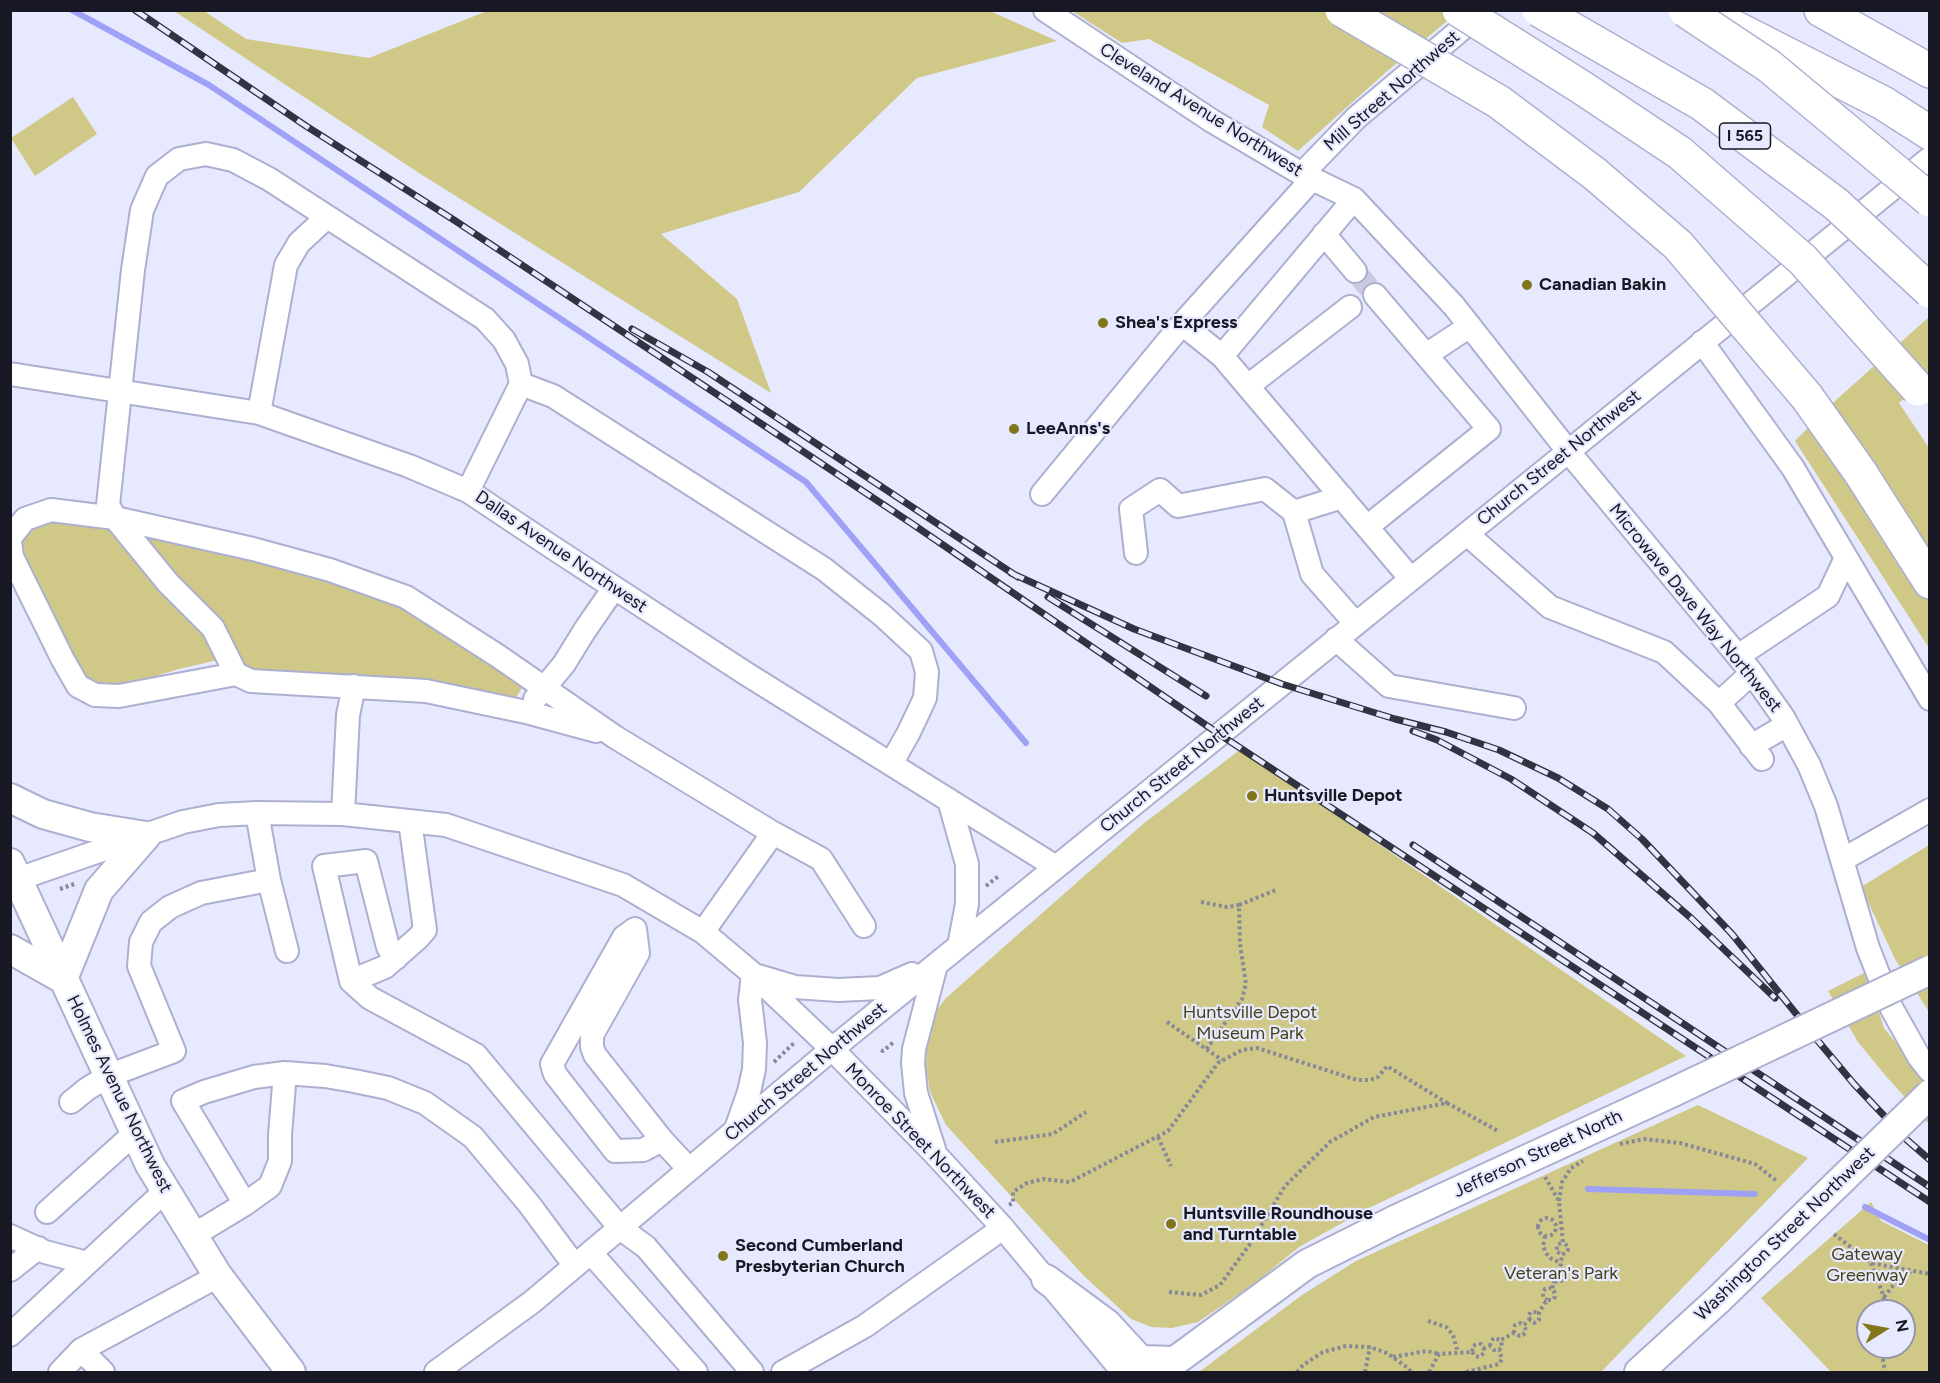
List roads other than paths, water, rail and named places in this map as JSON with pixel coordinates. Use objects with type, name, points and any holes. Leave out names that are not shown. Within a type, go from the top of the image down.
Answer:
[{"type":"highway","points":[[1342,10],[1499,102],[1595,174],[1678,245],[1807,397],[1860,472],[1929,582]]},
{"type":"highway","points":[[1459,10],[1680,153],[1803,260],[1924,396]]},
{"type":"highway","name":"I 565","points":[[1539,10],[1702,104],[1836,204],[1929,291]]},
{"type":"highway","points":[[1685,10],[1769,66],[1929,200]]},
{"type":"highway","points":[[1703,10],[1883,103],[1929,133]]},
{"type":"highway","points":[[1821,10],[1929,71]]},
{"type":"main road","points":[[10,798],[43,814],[90,827],[146,836]]},
{"type":"main road","points":[[10,950],[63,979],[99,890],[146,836]]},
{"type":"main road","name":"Holmes Avenue Northwest","points":[[13,875],[150,1165],[218,1276],[291,1372]]},
{"type":"main road","name":"Jefferson Street North","points":[[1172,1367],[1307,1264],[1395,1220],[1929,970]]},
{"type":"main road","name":"Washington Street Northwest","points":[[1639,1372],[1718,1300],[1929,1094]]},
{"type":"main road","points":[[1046,1279],[1107,1324],[1140,1360],[1172,1367]]},
{"type":"street","name":"Cleveland Avenue Northwest","points":[[1045,10],[1212,121],[1307,176],[1354,199],[1454,306],[1568,451]]},
{"type":"street","name":"Mill Street Northwest","points":[[1042,494],[1356,118],[1484,10]]},
{"type":"street","points":[[236,674],[213,628],[168,583],[115,519],[108,505],[133,270],[142,210],[157,176],[179,159],[206,154],[233,160],[268,179],[485,319],[504,340],[517,364],[521,384],[468,490]]},
{"type":"street","name":"Church Street Northwest","points":[[436,1372],[532,1302],[832,1049],[1929,158]]},
{"type":"street","points":[[1222,356],[1354,199]]},
{"type":"street","points":[[259,413],[286,265],[299,243],[327,217]]},
{"type":"street","points":[[1324,234],[1355,271]]},
{"type":"street","points":[[1367,527],[1489,429],[1376,295]]},
{"type":"street","points":[[1248,386],[1350,307]]},
{"type":"street","points":[[1182,324],[1222,356],[1411,579]]},
{"type":"street","points":[[1426,355],[1470,326]]},
{"type":"street","points":[[1702,342],[1793,468],[1929,699]]},
{"type":"street","name":"Dallas Avenue Northwest","points":[[10,374],[259,413],[409,466],[468,490],[614,588],[1056,867]]},
{"type":"street","points":[[521,384],[553,396],[824,569],[882,615],[921,651],[927,672],[925,698],[891,764]]},
{"type":"street","name":"Microwave Dave Way Northwest","points":[[1568,451],[1745,664],[1787,726],[1809,765],[1826,806],[1868,948],[1892,1009],[1929,1071]]},
{"type":"street","points":[[1136,553],[1131,509],[1160,490],[1178,506],[1265,489],[1294,512],[1312,574],[1356,624]]},
{"type":"street","points":[[1294,512],[1342,497]]},
{"type":"street","points":[[615,736],[526,712],[426,691],[251,681],[236,674],[119,696],[95,695],[78,686],[63,660],[12,556],[10,540],[25,519],[51,510],[115,519],[275,555],[330,570],[406,597],[615,736],[821,859],[864,926]]},
{"type":"street","points":[[1467,534],[1550,607],[1664,652],[1719,703],[1757,753],[1787,726]]},
{"type":"street","points":[[1719,703],[1745,664],[1828,597],[1846,558]]},
{"type":"street","points":[[526,712],[543,687],[564,664],[614,588]]},
{"type":"street","points":[[1336,639],[1389,686],[1514,708]]},
{"type":"street","points":[[343,814],[348,715],[354,686]]},
{"type":"street","points":[[949,800],[967,864],[967,904],[959,946]]},
{"type":"street","points":[[1842,860],[1929,810]]},
{"type":"street","points":[[257,813],[269,880],[287,951]]},
{"type":"street","name":"Monroe Street Northwest","points":[[13,875],[146,836],[183,822],[219,815],[343,814],[446,825],[623,885],[703,932],[753,974],[832,1049],[935,1154],[1003,1228],[1123,1372]]},
{"type":"street","points":[[351,981],[385,967],[425,930],[410,821]]},
{"type":"street","points":[[703,932],[773,832]]},
{"type":"street","points":[[396,958],[388,947],[366,861],[324,866],[351,981],[370,998],[476,1055],[620,1228],[646,1247],[752,1372]]},
{"type":"street","points":[[71,1102],[108,1076],[174,1052],[139,966],[141,942],[152,922],[170,906],[201,893],[269,880]]},
{"type":"street","points":[[651,901],[635,929],[624,937],[552,1064],[555,1074],[615,1151],[643,1150],[662,1140]]},
{"type":"street","points":[[595,1055],[592,1035],[638,953],[635,929]]},
{"type":"street","points":[[736,1130],[750,1092],[754,1069],[755,1043],[750,1000],[753,974],[795,987],[838,990],[880,988],[936,964]]},
{"type":"street","points":[[935,1154],[916,1093],[913,1063],[914,1049],[936,964]]},
{"type":"street","points":[[567,1037],[595,1055],[662,1140],[689,1169]]},
{"type":"street","points":[[192,1236],[270,1186],[280,1161],[285,1073]]},
{"type":"street","points":[[245,1204],[183,1101],[204,1092],[254,1077],[285,1073],[325,1076],[388,1089],[425,1103],[473,1137],[530,1204],[583,1260],[696,1372]]},
{"type":"street","points":[[48,1212],[135,1133]]},
{"type":"street","points":[[10,1335],[165,1191]]},
{"type":"street","points":[[783,1372],[865,1326],[1003,1228]]},
{"type":"street","points":[[10,1236],[38,1248],[87,1263]]},
{"type":"street","points":[[10,1270],[38,1248]]},
{"type":"street","points":[[60,1372],[81,1350],[218,1276]]},
{"type":"street","points":[[81,1350],[103,1372]]},
{"type":"waterway","points":[[72,10],[209,85],[806,482],[1026,743]]},
{"type":"waterway","points":[[1588,1189],[1755,1194]]},
{"type":"waterway","points":[[1865,1207],[1930,1240]]},
{"type":"tunnel","points":[[1355,271],[1375,295]]},
{"type":"railway","points":[[135,10],[306,126],[454,220],[911,523],[1219,734],[1930,1202]]},
{"type":"railway","points":[[632,329],[708,372],[1018,577]]},
{"type":"railway","points":[[1011,573],[1134,629],[1282,684],[1499,750],[1558,778],[1608,809],[1642,839],[1732,934],[1818,1041]]},
{"type":"railway","points":[[1048,597],[1206,696]]},
{"type":"railway","points":[[1413,731],[1437,740],[1511,779],[1593,833],[1691,918],[1775,998]]},
{"type":"railway","points":[[1413,845],[1930,1187]]},
{"type":"railway","points":[[1813,1035],[1854,1084],[1907,1140],[1930,1160]]},
{"type":"place","name":"Canadian Bakin","points":[[1527,285]]},
{"type":"place","name":"Shea's Express","points":[[1103,323]]},
{"type":"place","name":"LeeAnns's","points":[[1014,429]]},
{"type":"place","name":"Huntsville Depot","points":[[1252,796]]},
{"type":"place","name":"Huntsville Roundhouse and Turntable","points":[[1171,1224]]},
{"type":"place","name":"Second Cumberland Presbyterian Church","points":[[723,1256]]},
{"type":"park label","name":"Huntsville Depot Museum Park","points":[[1250,1023]]},
{"type":"park label","name":"Gateway Greenway","points":[[1867,1265]]},
{"type":"park label","name":"Veteran's Park","points":[[1561,1274]]}]
